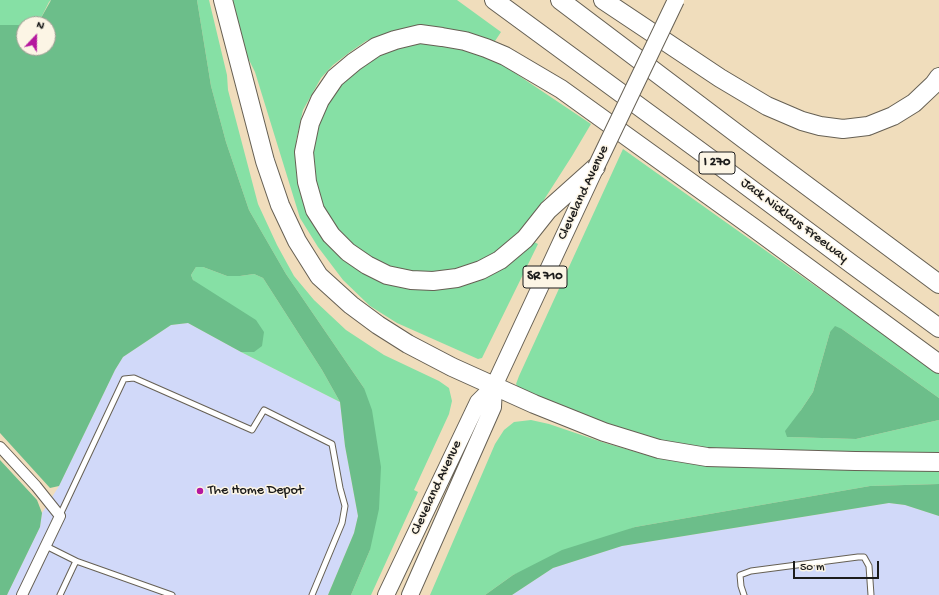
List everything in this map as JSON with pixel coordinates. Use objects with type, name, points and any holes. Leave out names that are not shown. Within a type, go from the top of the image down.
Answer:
[{"type":"highway","points":[[223,0],[263,154],[278,198],[297,241],[320,276],[351,305],[378,325],[408,344],[452,367],[494,386],[560,415],[604,432],[659,449],[707,456],[939,462]]},
{"type":"highway","name":"Jack Nicklaus Freeway","points":[[494,0],[939,328]]},
{"type":"highway","name":"I 270","points":[[560,0],[939,284]]},
{"type":"highway","points":[[603,0],[720,78],[767,106],[802,121],[820,126],[844,129],[868,126],[893,116],[914,103],[934,84],[939,77]]},
{"type":"highway","points":[[596,167],[548,210],[525,239],[500,260],[481,270],[457,278],[411,280],[387,275],[367,265],[348,252],[331,235],[315,210],[307,182],[304,152],[310,123],[320,100],[335,78],[354,62],[376,47],[395,40],[420,34],[465,41],[505,56],[561,89],[939,364]]},
{"type":"main road","name":"Cleveland Avenue","points":[[386,595],[478,402],[494,386],[676,0]]},
{"type":"main road","name":"Cleveland Avenue","points":[[410,595],[493,407],[494,386]]},
{"type":"street","points":[[0,447],[36,486],[60,516],[22,595]]},
{"type":"lane","points":[[60,516],[124,379],[134,378],[146,382],[252,430],[264,410],[332,444],[345,506],[342,523],[312,595]]},
{"type":"lane","points":[[46,546],[76,561],[172,595]]},
{"type":"lane","points":[[744,595],[740,575],[751,571],[858,557],[864,557],[869,566],[871,595]]},
{"type":"lane","points":[[60,595],[76,561]]},
{"type":"shaded area","points":[[188,323],[241,352],[340,402],[345,446],[358,516],[354,533],[328,595],[7,595],[40,527],[42,513],[59,486],[115,370],[123,357],[171,325]]},
{"type":"shaded area","points":[[889,503],[905,505],[939,516],[939,595],[512,595],[553,568],[622,546]]},
{"type":"green space","points":[[0,0],[51,0],[42,16],[16,16],[16,25],[0,25]]},
{"type":"green space","points":[[51,0],[197,0],[211,86],[226,142],[249,210],[286,274],[364,388],[372,410],[381,467],[379,509],[370,550],[351,595],[328,595],[354,533],[358,516],[345,446],[340,402],[322,370],[263,278],[254,274],[227,276],[203,267],[196,267],[191,275],[193,280],[256,320],[264,332],[262,346],[254,352],[241,352],[188,323],[171,325],[123,357],[115,370],[59,486],[50,488],[0,433],[0,25],[16,25],[16,56],[56,56],[56,16],[42,16]]},
{"type":"green space","points":[[197,0],[209,0],[227,75],[228,90],[258,204],[277,245],[294,276],[314,300],[346,330],[384,355],[439,381],[449,388],[452,401],[449,414],[414,490],[418,492],[371,595],[351,595],[370,550],[364,388],[286,274],[249,210],[226,142],[211,86]]},
{"type":"green space","points":[[229,0],[457,0],[501,32],[491,47],[392,32],[366,41],[333,65],[321,78],[303,110],[296,141],[296,171],[301,196],[312,221],[328,243],[420,286],[532,241],[538,244],[482,358],[478,359],[397,323],[370,306],[343,280],[318,247],[300,218],[255,72],[239,40]]},
{"type":"green space","points":[[408,41],[459,46],[500,63],[591,124],[540,206],[522,229],[499,250],[476,264],[458,270],[432,275],[385,269],[338,238],[314,197],[310,125],[357,61]]},
{"type":"green space","points":[[623,149],[939,374],[939,398],[842,329],[830,332],[813,392],[801,410],[787,437],[856,439],[939,420],[939,457],[738,454],[661,445],[520,390],[516,384],[519,376]]},
{"type":"green space","points":[[196,267],[203,267],[227,276],[254,274],[263,278],[322,370],[340,402],[241,352],[254,352],[193,280],[191,275]]},
{"type":"green space","points":[[835,326],[842,329],[939,398],[939,420],[856,439],[787,437],[785,431],[813,392],[830,332]]},
{"type":"green space","points":[[531,420],[549,424],[650,456],[716,466],[939,471],[939,484],[870,486],[635,527],[513,575],[485,595],[430,595],[495,444],[504,430],[514,422]]},
{"type":"green space","points":[[0,460],[37,500],[42,513],[40,527],[7,595],[0,595]]},
{"type":"green space","points":[[939,484],[939,516],[905,505],[889,503],[622,546],[553,568],[512,595],[485,595],[513,575],[562,550],[635,527],[870,486]]},
{"type":"place","name":"The Home Depot","points":[[200,491]]}]
